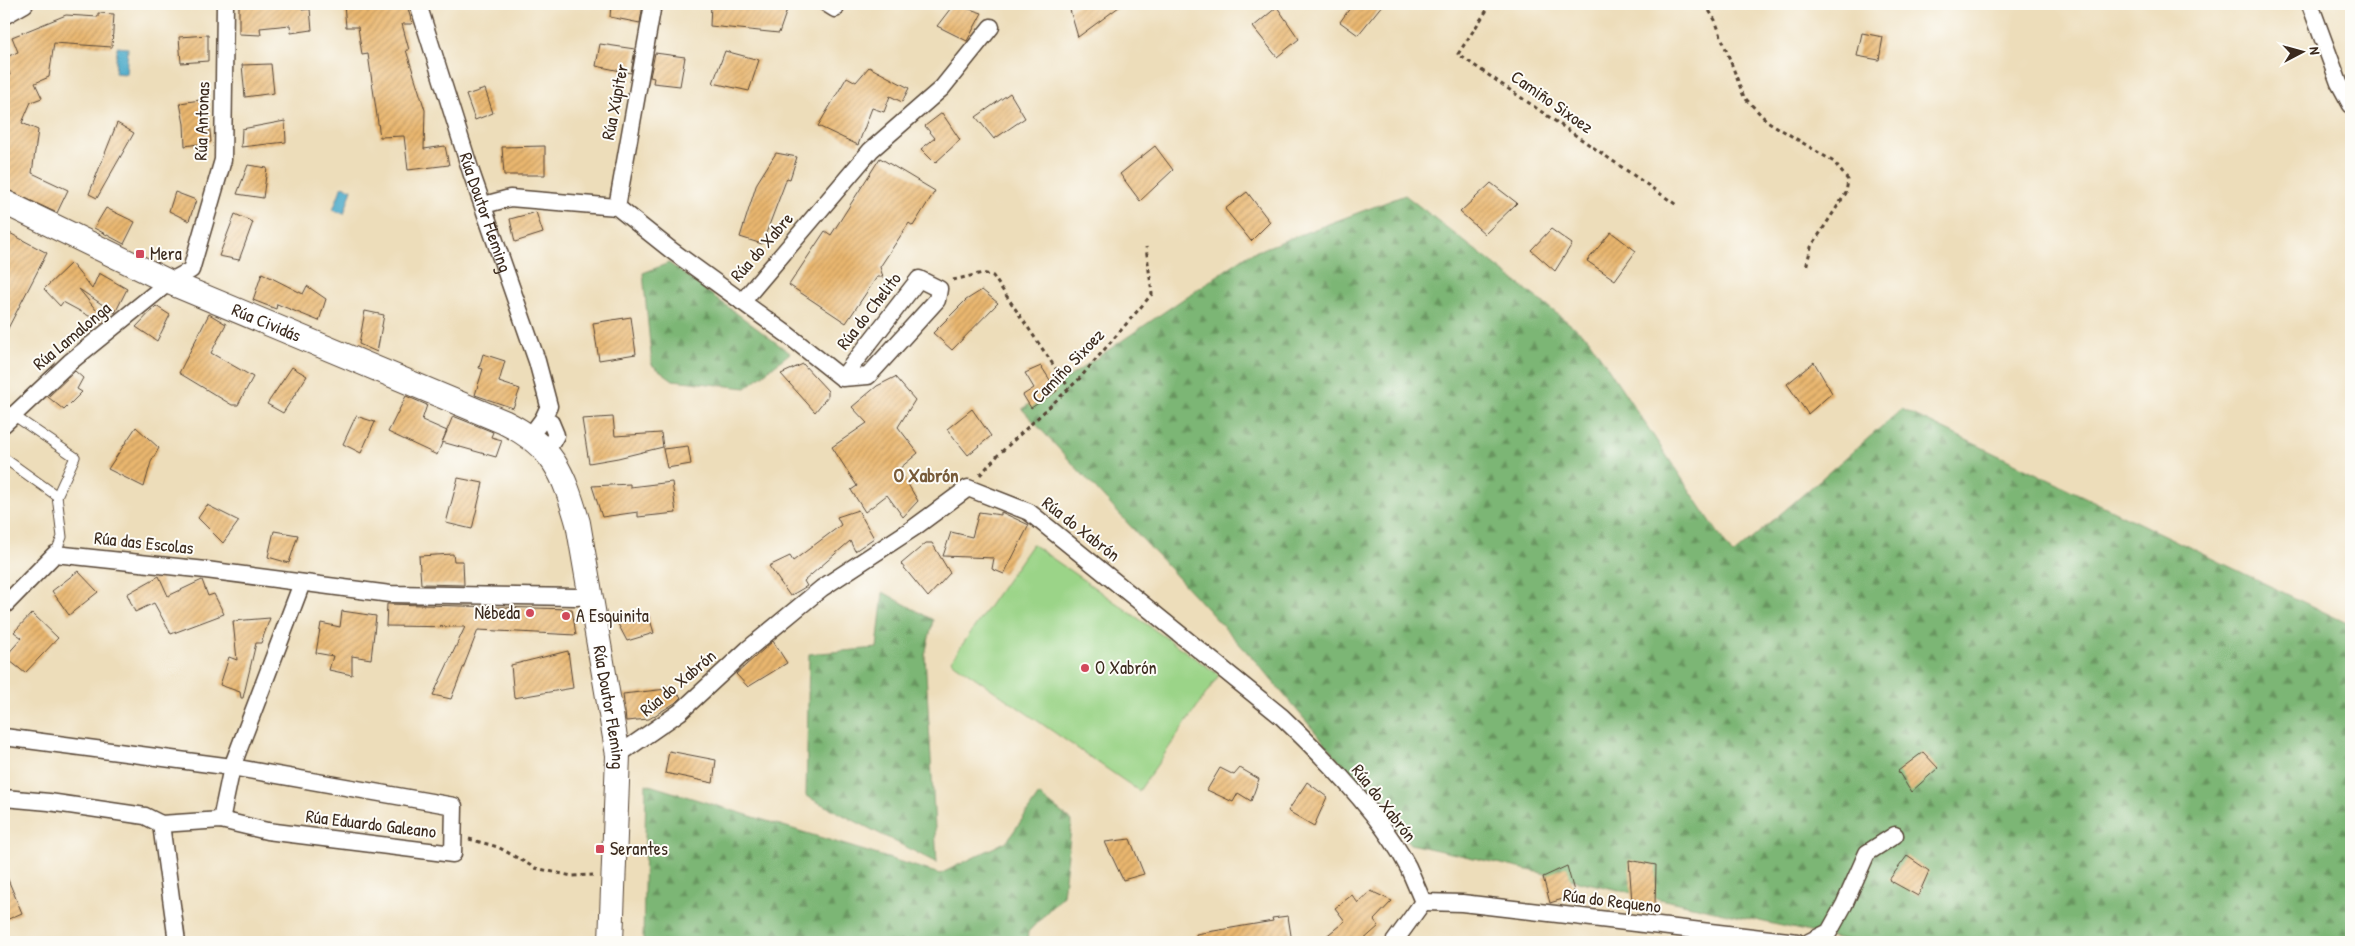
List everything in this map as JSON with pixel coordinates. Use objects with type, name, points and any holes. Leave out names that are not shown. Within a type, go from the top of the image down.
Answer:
[{"type":"main road","name":"Rúa Cividás","points":[[4,202],[169,282],[540,436]]},
{"type":"main road","name":"Rúa Doutor Fleming","points":[[540,436],[568,488],[578,523],[618,755],[611,942]]},
{"type":"street","points":[[4,16],[25,4]]},
{"type":"street","name":"Rúa Antonas","points":[[169,282],[191,270],[223,160],[225,4]]},
{"type":"street","name":"Rúa Doutor Fleming","points":[[418,4],[537,361],[549,406],[540,436]]},
{"type":"street","name":"Rúa Xúpiter","points":[[617,207],[654,4]]},
{"type":"street","points":[[2310,4],[2339,83],[2351,105]]},
{"type":"street","name":"Rúa do Xabre","points":[[617,207],[670,250],[742,302],[871,150],[942,88],[991,27]]},
{"type":"street","points":[[484,205],[510,198],[617,207]]},
{"type":"street","name":"Rúa do Chelito","points":[[742,302],[788,335],[842,378],[868,376],[938,300],[939,289],[920,279],[842,378]]},
{"type":"street","name":"Rúa Lamalonga","points":[[8,419],[70,362],[169,282]]},
{"type":"street","name":"Rúa do Xabrón","points":[[618,755],[680,712],[748,649],[822,588],[915,527],[968,488],[1029,512],[1282,717],[1311,744],[1372,814],[1407,866],[1423,902]]},
{"type":"street","points":[[4,606],[55,554]]},
{"type":"street","name":"Rúa das Escolas","points":[[55,554],[206,570],[390,594],[576,597],[590,595]]},
{"type":"street","points":[[221,820],[232,767],[302,583]]},
{"type":"street","name":"Rúa Eduardo Galeano","points":[[4,737],[232,767],[454,806],[453,854],[268,831],[221,820],[161,824],[145,816],[4,798]]},
{"type":"street","points":[[161,824],[177,942]]},
{"type":"street","points":[[1809,942],[1829,932],[1844,905],[1867,853],[1895,835]]},
{"type":"street","points":[[1394,942],[1423,902]]},
{"type":"street","name":"Rúa do Requeno","points":[[1423,902],[1462,903],[1797,942]]},
{"type":"lane","points":[[8,419],[74,458],[57,496],[62,537],[55,554]]},
{"type":"lane","points":[[4,458],[57,496]]},
{"type":"path","name":"Camiño Sixoez","points":[[1491,4],[1458,54],[1678,206]]},
{"type":"path","points":[[1705,4],[1714,20],[1744,97],[1767,121],[1834,162],[1848,180],[1846,193],[1811,247],[1806,268]]},
{"type":"path","name":"Camiño Sixoez","points":[[968,488],[998,455],[1068,388],[1152,294],[1146,247]]},
{"type":"path","points":[[939,289],[956,277],[983,273],[993,276],[1068,388]]},
{"type":"path","points":[[454,835],[498,847],[535,868],[572,876],[614,874]]},
{"type":"green space","points":[[1405,195],[1588,338],[1733,555],[1902,409],[2351,625],[2351,942],[1855,942],[1410,844],[1257,663],[1022,409],[1249,254]]},
{"type":"green space","points":[[669,263],[790,353],[746,388],[673,380],[652,365],[643,273]]},
{"type":"green space","name":"O Xabrón","points":[[1032,544],[1219,675],[1139,791],[951,661]]},
{"type":"green space","points":[[883,592],[933,620],[925,655],[937,863],[806,796],[809,654],[877,648]]},
{"type":"green space","points":[[646,784],[940,874],[1007,841],[1039,795],[1072,821],[1063,895],[1028,932],[1027,942],[643,942]]},
{"type":"water","points":[[117,47],[128,48],[126,74],[115,73]]},
{"type":"water","points":[[342,186],[352,189],[344,214],[333,210]]},
{"type":"building","points":[[239,4],[302,4],[302,10],[310,9],[312,30],[291,33],[290,25],[260,28],[261,35],[239,34]]},
{"type":"building","points":[[344,4],[407,4],[412,24],[402,24],[409,50],[406,50],[425,110],[424,149],[445,146],[449,165],[408,170],[404,136],[380,137],[368,54],[362,55],[358,27],[346,27]]},
{"type":"building","points":[[611,4],[643,4],[640,23],[610,17]]},
{"type":"building","points":[[711,4],[789,4],[779,33],[710,26]]},
{"type":"building","points":[[954,4],[982,13],[967,41],[937,26]]},
{"type":"building","points":[[1080,4],[1123,4],[1078,37],[1070,10]]},
{"type":"building","points":[[1353,4],[1383,4],[1358,35],[1340,22]]},
{"type":"building","points":[[1277,7],[1299,39],[1277,57],[1253,27]]},
{"type":"building","points":[[98,13],[114,14],[112,47],[54,43],[49,77],[35,83],[42,98],[31,102],[22,123],[38,130],[32,173],[68,190],[57,213],[4,188],[4,96],[9,93],[4,77],[10,75],[4,58],[18,52],[12,37],[66,15],[98,17]]},
{"type":"building","points":[[1862,33],[1883,37],[1879,60],[1857,56]]},
{"type":"building","points":[[208,35],[208,61],[181,63],[179,37]]},
{"type":"building","points":[[600,44],[635,49],[631,73],[596,66]]},
{"type":"building","points":[[725,51],[759,60],[749,91],[713,83]]},
{"type":"building","points":[[655,53],[685,57],[680,86],[653,83],[654,78],[650,77]]},
{"type":"building","points":[[271,64],[274,93],[245,97],[242,65]]},
{"type":"building","points":[[869,67],[909,88],[902,102],[890,96],[884,112],[872,108],[858,145],[818,126],[847,77],[856,82]]},
{"type":"building","points":[[485,89],[493,113],[475,120],[466,95]]},
{"type":"building","points":[[1010,93],[1025,118],[994,139],[976,117]]},
{"type":"building","points":[[207,99],[211,142],[185,146],[184,124],[180,103]]},
{"type":"building","points":[[942,113],[960,140],[935,163],[921,149],[935,138],[925,126]]},
{"type":"building","points":[[285,121],[286,142],[241,147],[242,129]]},
{"type":"building","points":[[117,123],[134,133],[97,198],[89,194]]},
{"type":"building","points":[[545,146],[545,175],[504,175],[502,147]]},
{"type":"building","points":[[1155,146],[1173,170],[1140,201],[1120,174]]},
{"type":"building","points":[[776,153],[797,157],[790,179],[787,178],[762,244],[740,237],[757,183]]},
{"type":"building","points":[[880,158],[935,191],[913,226],[909,223],[880,267],[883,277],[877,277],[846,323],[789,285],[825,231],[831,235]]},
{"type":"building","points":[[248,165],[267,168],[263,198],[237,194]]},
{"type":"building","points":[[1491,183],[1517,203],[1485,234],[1460,212]]},
{"type":"building","points":[[175,192],[196,200],[189,221],[169,211]]},
{"type":"building","points":[[1247,192],[1270,222],[1251,241],[1225,209]]},
{"type":"building","points":[[106,208],[135,222],[124,244],[94,228]]},
{"type":"building","points":[[536,212],[543,233],[515,242],[510,219]]},
{"type":"building","points":[[235,214],[253,222],[239,260],[219,256]]},
{"type":"building","points":[[1551,229],[1572,244],[1555,271],[1531,250]]},
{"type":"building","points":[[4,230],[47,253],[4,336]]},
{"type":"building","points":[[1611,232],[1636,251],[1615,280],[1587,261]]},
{"type":"building","points":[[71,263],[92,289],[99,273],[127,289],[115,313],[79,289],[105,321],[102,323],[63,302],[60,306],[44,289]]},
{"type":"building","points":[[262,273],[303,294],[307,286],[326,299],[319,321],[277,304],[276,309],[253,300]]},
{"type":"building","points":[[982,290],[998,303],[952,350],[933,333],[966,300]]},
{"type":"building","points":[[156,306],[170,315],[157,341],[136,327]]},
{"type":"building","points":[[365,311],[384,315],[377,352],[359,344]]},
{"type":"building","points":[[209,314],[226,324],[211,353],[253,377],[238,405],[232,405],[179,373]]},
{"type":"building","points":[[631,317],[636,354],[599,360],[593,323]]},
{"type":"building","points":[[483,354],[505,361],[499,382],[520,389],[513,408],[475,395],[483,369],[479,368]]},
{"type":"building","points":[[1814,362],[1832,393],[1808,414],[1787,384]]},
{"type":"building","points":[[803,364],[828,391],[828,396],[815,412],[781,374]]},
{"type":"building","points":[[1041,366],[1057,391],[1031,408],[1023,395],[1034,388],[1025,373]]},
{"type":"building","points":[[292,367],[307,376],[283,413],[267,404]]},
{"type":"building","points":[[75,371],[83,378],[77,389],[82,392],[64,410],[48,397]]},
{"type":"building","points":[[895,377],[915,400],[898,427],[918,453],[899,469],[918,501],[903,517],[887,495],[865,512],[851,490],[857,486],[832,447],[867,423],[852,407],[877,386]]},
{"type":"building","points":[[406,396],[427,405],[422,420],[447,431],[437,455],[388,432]]},
{"type":"building","points":[[972,409],[991,436],[968,455],[947,429]]},
{"type":"building","points":[[356,416],[375,422],[361,453],[343,444]]},
{"type":"building","points":[[453,416],[493,432],[491,437],[502,440],[496,457],[442,442]]},
{"type":"building","points":[[613,417],[615,436],[661,433],[663,447],[589,463],[582,419]]},
{"type":"building","points":[[136,427],[159,448],[151,462],[144,487],[108,469]]},
{"type":"building","points":[[688,446],[691,464],[667,468],[663,449]]},
{"type":"building","points":[[458,478],[483,483],[472,529],[446,523]]},
{"type":"building","points":[[672,482],[676,513],[638,517],[638,512],[602,517],[592,486],[630,484],[630,487]]},
{"type":"building","points":[[207,505],[239,521],[223,543],[198,518]]},
{"type":"building","points":[[858,510],[874,538],[855,551],[850,541],[804,581],[807,586],[790,596],[769,566],[790,556],[793,561],[841,525],[837,517]]},
{"type":"building","points":[[979,512],[1001,515],[1001,512],[1029,525],[1004,574],[992,569],[994,558],[943,556],[951,532],[972,537]]},
{"type":"building","points":[[274,531],[298,535],[289,563],[268,557]]},
{"type":"building","points":[[926,543],[932,543],[950,573],[928,597],[901,564]]},
{"type":"building","points":[[453,554],[454,561],[463,561],[464,585],[421,584],[419,556]]},
{"type":"building","points":[[78,571],[98,592],[69,615],[52,591]]},
{"type":"building","points":[[159,576],[168,596],[202,580],[208,596],[214,594],[224,614],[171,634],[154,603],[135,612],[127,594]]},
{"type":"building","points":[[387,604],[572,609],[576,635],[478,630],[451,699],[433,695],[465,627],[386,626]]},
{"type":"building","points":[[342,611],[376,616],[371,659],[352,656],[352,675],[329,670],[333,656],[316,653],[321,623],[340,627]]},
{"type":"building","points":[[32,613],[58,638],[25,673],[5,657],[22,638],[14,632]]},
{"type":"building","points":[[648,613],[654,633],[627,641],[617,622]]},
{"type":"building","points":[[270,618],[261,643],[256,643],[243,698],[241,698],[240,692],[220,685],[229,657],[237,660],[233,621]]},
{"type":"building","points":[[773,641],[787,663],[748,687],[736,674]]},
{"type":"building","points":[[568,651],[573,688],[514,698],[511,665]]},
{"type":"building","points":[[670,687],[681,697],[675,703],[649,719],[626,721],[623,694],[667,689]]},
{"type":"building","points":[[669,751],[716,760],[713,783],[665,773]]},
{"type":"building","points":[[1923,752],[1938,768],[1911,792],[1898,771]]},
{"type":"building","points":[[1220,768],[1234,775],[1240,768],[1259,779],[1251,801],[1238,793],[1233,802],[1207,790]]},
{"type":"building","points":[[1307,782],[1327,797],[1314,826],[1288,811]]},
{"type":"building","points":[[1130,839],[1144,874],[1123,880],[1105,842]]},
{"type":"building","points":[[1907,856],[1929,871],[1918,896],[1889,880]]},
{"type":"building","points":[[1629,860],[1656,865],[1655,905],[1632,903]]},
{"type":"building","points":[[1567,866],[1575,895],[1550,903],[1543,877]]},
{"type":"building","points":[[4,870],[22,913],[4,921]]},
{"type":"building","points":[[1371,891],[1392,901],[1374,920],[1379,926],[1361,942],[1319,942],[1345,921],[1335,908],[1352,895],[1358,903]]},
{"type":"building","points":[[1288,916],[1292,942],[1197,942],[1196,934],[1273,921],[1272,918]]},
{"type":"place","name":"Mera","points":[[140,254]]},
{"type":"place","name":"Nébeda","points":[[530,613]]},
{"type":"place","name":"A Esquinita","points":[[566,616]]},
{"type":"place","name":"O Xabrón","points":[[1085,668]]},
{"type":"place","name":"Serantes","points":[[600,849]]},
{"type":"district","name":"O Xabrón","points":[[926,475]]}]
